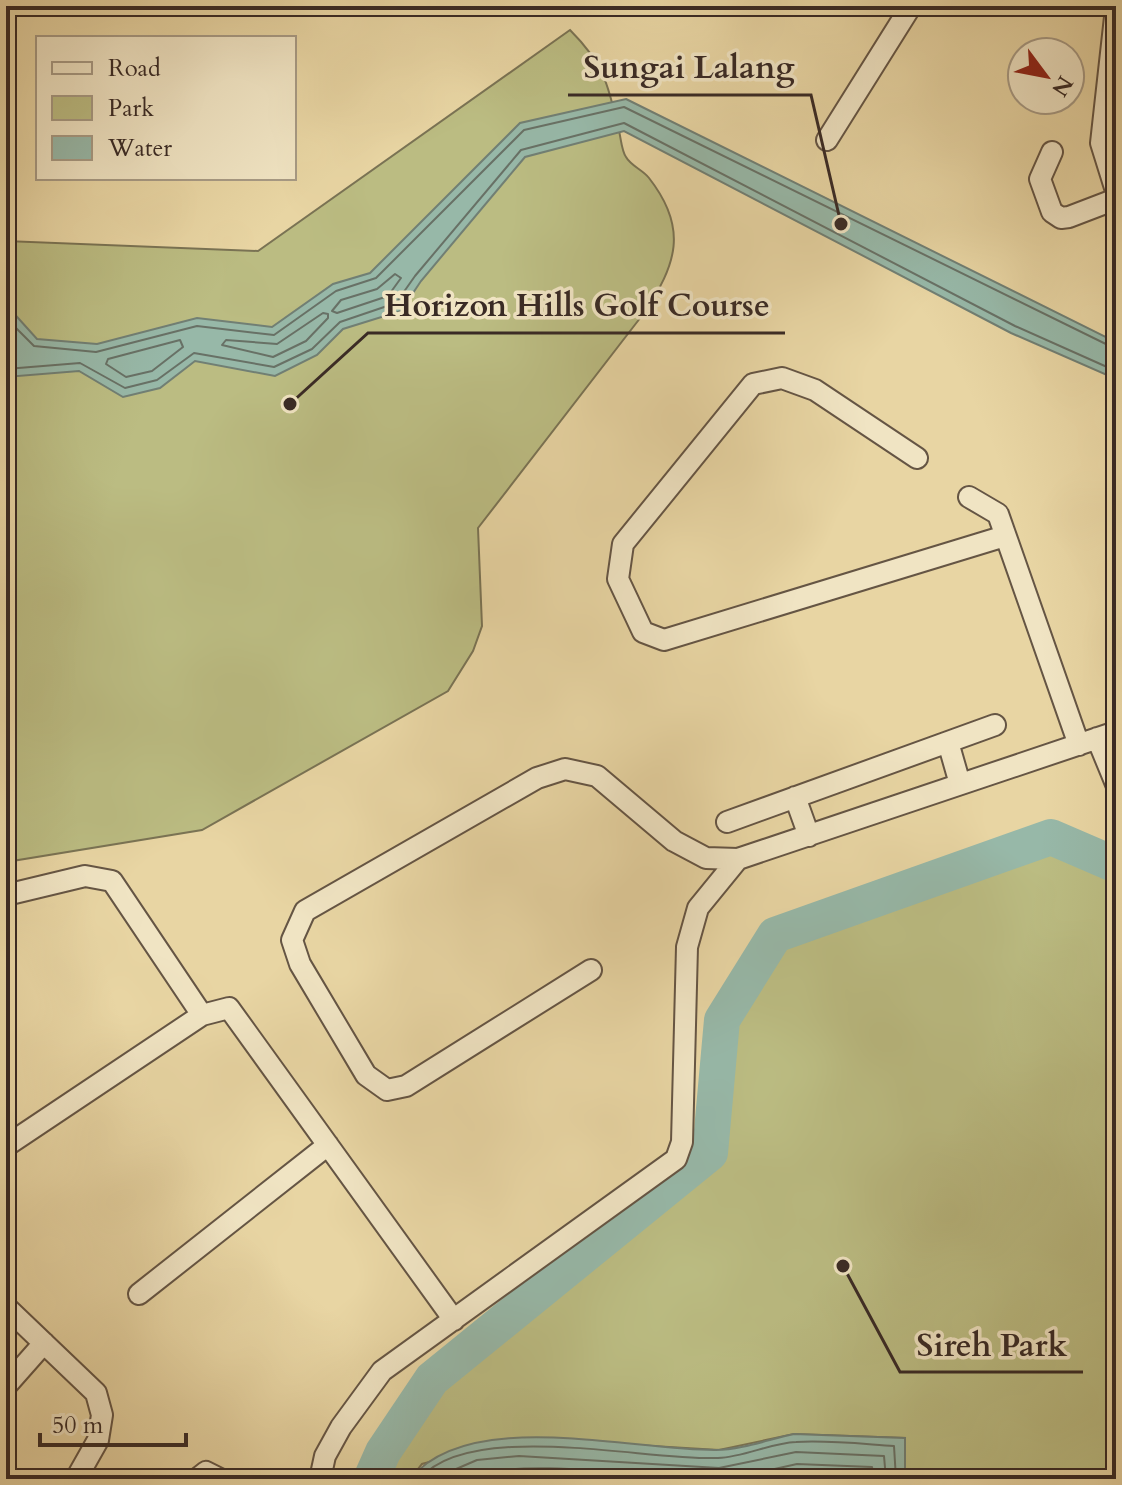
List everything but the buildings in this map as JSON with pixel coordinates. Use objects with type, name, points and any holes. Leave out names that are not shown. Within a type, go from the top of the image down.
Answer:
[{"type":"street","points":[[827,140],[911,6]]},
{"type":"street","points":[[1116,8],[1101,143],[1116,191]]},
{"type":"street","points":[[1052,152],[1040,179],[1052,212],[1061,218],[1069,217],[1116,199]]},
{"type":"street","points":[[917,458],[815,390],[782,378],[753,384],[623,544],[618,579],[643,632],[664,640],[1005,536]]},
{"type":"street","points":[[969,497],[998,514],[1116,784]]},
{"type":"street","points":[[727,822],[995,725]]},
{"type":"street","points":[[591,970],[406,1086],[387,1090],[366,1075],[300,964],[292,940],[305,911],[537,778],[565,769],[597,776],[674,841],[706,858],[738,859],[1097,738]]},
{"type":"street","points":[[948,742],[960,784]]},
{"type":"street","points":[[795,797],[809,836]]},
{"type":"street","points":[[320,1479],[325,1456],[341,1427],[382,1371],[676,1159],[682,1142],[687,947],[698,908],[738,859]]},
{"type":"street","points":[[6,895],[85,876],[112,881],[202,1015]]},
{"type":"street","points":[[6,1146],[202,1015],[229,1008],[454,1320]]},
{"type":"street","points":[[139,1294],[328,1145]]},
{"type":"street","points":[[6,1307],[96,1393],[102,1415],[98,1440],[76,1479]]},
{"type":"street","points":[[6,1386],[44,1343]]},
{"type":"street","points":[[197,1479],[206,1472],[220,1479]]},
{"type":"green space","points":[[570,30],[603,74],[624,154],[649,178],[662,196],[670,214],[674,247],[664,279],[644,313],[478,528],[482,626],[473,651],[448,691],[202,830],[6,862],[6,241],[258,251]]},
{"type":"green space","points":[[1051,837],[1116,865],[1116,1479],[903,1479],[905,1438],[794,1434],[719,1450],[519,1438],[422,1464],[410,1479],[371,1479],[383,1452],[432,1379],[710,1153],[722,1020],[775,935]]},
{"type":"water","points":[[626,99],[1116,342],[1116,379],[1011,333],[624,131],[525,157],[421,281],[401,311],[343,329],[317,355],[275,376],[195,361],[160,388],[123,397],[79,371],[6,377],[6,311],[10,309],[37,339],[97,344],[197,318],[272,327],[333,284],[370,273],[520,123]]},
{"type":"water","points":[[794,1434],[905,1438],[905,1475],[903,1479],[410,1479],[437,1457],[471,1444],[511,1438],[598,1440],[681,1449],[726,1450]]},
{"type":"waterway","points":[[371,1479],[383,1452],[432,1379],[710,1153],[722,1020],[775,935],[1051,837],[1116,865]]},
{"type":"place","name":"Sungai Lalang","points":[[841,224]]},
{"type":"place","name":"Horizon Hills Golf Course","points":[[290,404]]},
{"type":"place","name":"Sireh Park","points":[[843,1266]]}]
